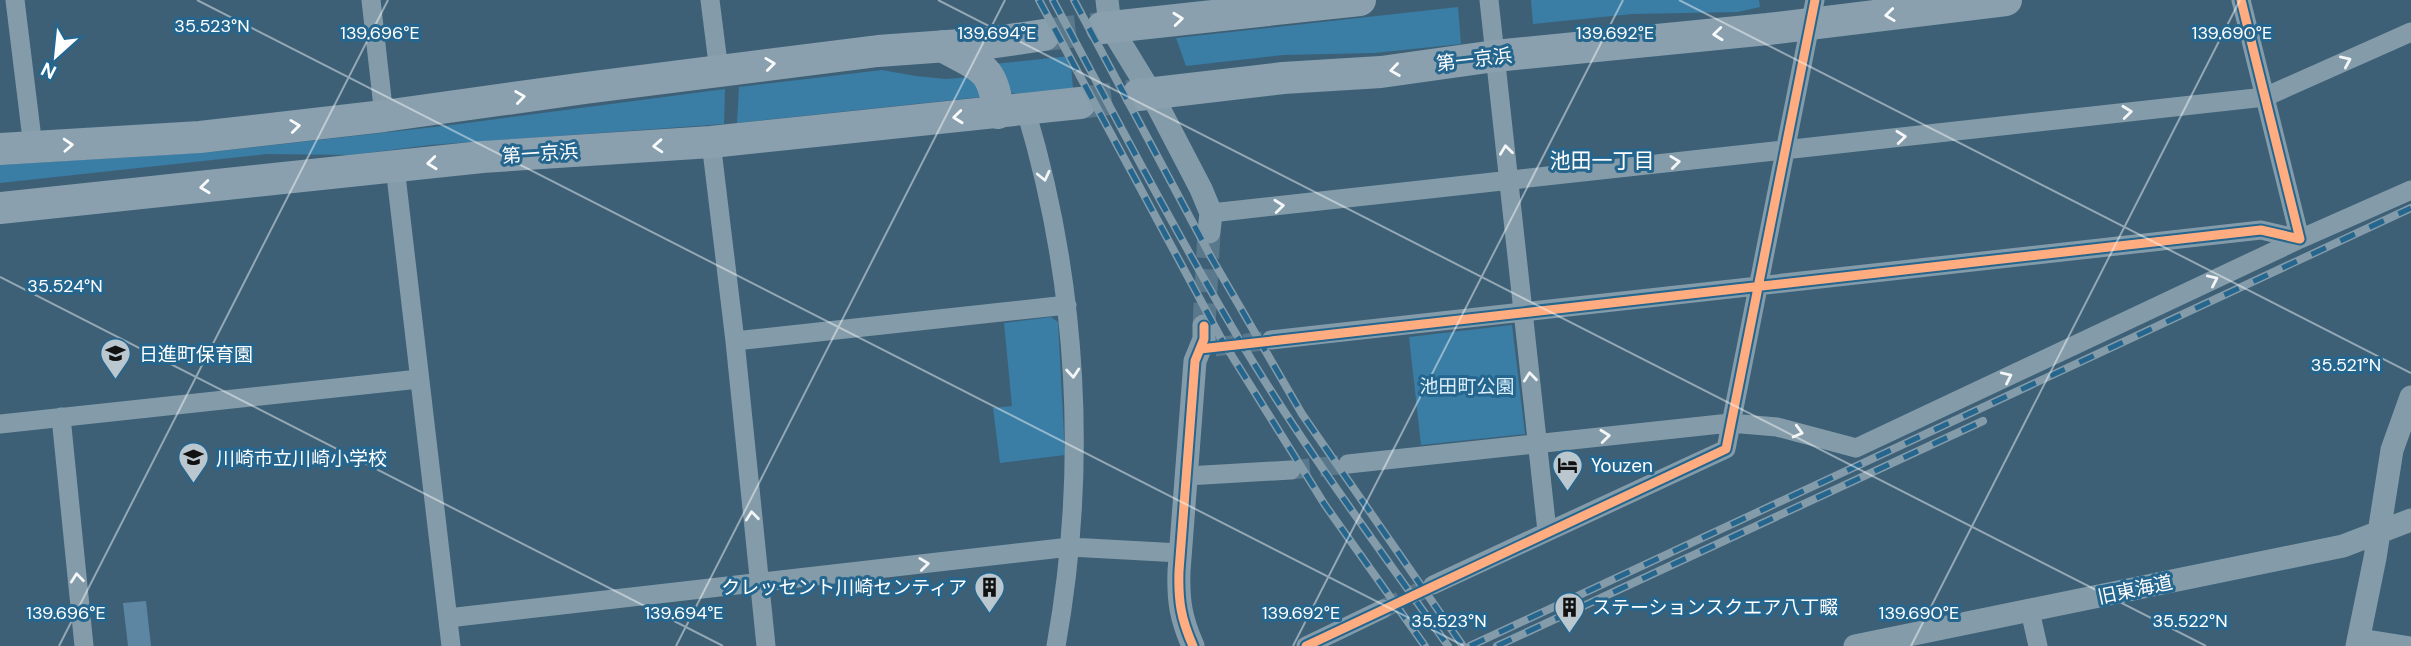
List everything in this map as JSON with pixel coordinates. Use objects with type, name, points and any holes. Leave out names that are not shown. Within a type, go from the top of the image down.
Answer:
[{"type":"highway","points":[[1106,18],[1360,0]]},
{"type":"highway","name":"第一京浜","points":[[1144,94],[1283,78],[1381,72],[1495,56],[1768,29],[1811,5],[2006,0]]},
{"type":"highway","points":[[0,149],[200,137],[384,116],[878,51],[989,43],[1044,35]]},
{"type":"highway","points":[[942,46],[985,70],[1012,112]]},
{"type":"highway","name":"第一京浜","points":[[0,208],[482,158],[711,142],[1080,103]]},
{"type":"street","points":[[15,0],[33,147]]},
{"type":"street","points":[[371,0],[384,116]]},
{"type":"street","points":[[710,0],[719,71]]},
{"type":"street","points":[[1489,0],[1547,531]]},
{"type":"street","points":[[2241,0],[2300,239]]},
{"type":"street","points":[[1433,585],[1726,449],[1811,5]]},
{"type":"street","points":[[1106,18],[1210,222],[1510,181],[2265,97],[2411,32]]},
{"type":"street","points":[[1012,112],[1048,193],[1067,305],[1075,410],[1070,547],[1056,646]]},
{"type":"street","points":[[711,142],[735,341],[766,646]]},
{"type":"street","points":[[395,167],[451,646]]},
{"type":"street","points":[[1348,464],[1730,424],[1777,427],[1856,448],[2300,239],[2411,190]]},
{"type":"street","points":[[1271,340],[2261,230],[2300,239]]},
{"type":"street","points":[[735,341],[1067,305]]},
{"type":"street","points":[[1193,646],[1178,602],[1180,553],[1195,361],[1207,341]]},
{"type":"street","points":[[0,424],[419,379]]},
{"type":"street","points":[[2411,397],[2394,440],[2380,532],[2358,642],[2411,646]]},
{"type":"street","points":[[61,418],[84,646]]},
{"type":"street","points":[[1186,477],[1291,470]]},
{"type":"street","name":"旧東海道","points":[[1855,646],[2343,546],[2411,520]]},
{"type":"street","points":[[449,618],[1070,547],[1180,553]]},
{"type":"street","points":[[1306,646],[1383,609]]},
{"type":"street","points":[[2030,611],[2038,646]]},
{"type":"green space","points":[[1531,0],[1759,0],[1760,7],[1738,12],[1632,14],[1533,24]]},
{"type":"green space","points":[[1458,7],[1461,44],[1374,53],[1283,55],[1186,66],[1176,38]]},
{"type":"green space","points":[[1070,56],[1073,88],[1016,94],[1010,92],[994,64]]},
{"type":"green space","points":[[882,70],[946,79],[971,77],[977,79],[981,97],[737,123],[739,87]]},
{"type":"green space","points":[[725,89],[724,124],[430,145],[350,155],[267,154],[0,183],[0,165],[211,152],[452,125]]},
{"type":"green space","points":[[1051,317],[1058,322],[1065,455],[1000,463],[993,408],[1012,406],[1004,323]]},
{"type":"green space","name":"池田町公園","points":[[1512,325],[1525,434],[1421,445],[1409,337]]},
{"type":"shaded area","points":[[146,601],[151,646],[128,646],[123,603]]},
{"type":"tunnel","points":[[1044,35],[1102,28]]},
{"type":"tunnel","points":[[1080,103],[1138,95]]},
{"type":"tunnel","points":[[1204,326],[1209,232]]},
{"type":"tunnel","points":[[1215,347],[1271,340]]},
{"type":"tunnel","points":[[1291,470],[1348,464]]},
{"type":"tunnel","points":[[1383,609],[1433,585]]},
{"type":"railway","points":[[1039,0],[1222,340],[1325,505],[1425,646]]},
{"type":"railway","points":[[1053,0],[1167,213],[1239,339],[1314,456],[1448,646]]},
{"type":"railway","points":[[1074,0],[1211,257],[1302,414],[1463,646]]},
{"type":"railway","points":[[1470,646],[2411,208]]},
{"type":"railway","points":[[1497,646],[1983,421]]},
{"type":"cycle path","points":[[1306,646],[1726,449],[1815,0]]},
{"type":"cycle path","points":[[1200,349],[2261,230],[2300,239],[2241,0]]},
{"type":"cycle path","points":[[1193,646],[1181,610],[1179,571],[1195,361],[1204,339],[1204,326]]},
{"type":"place","name":"日進町保育園","points":[[116,381]]},
{"type":"place","name":"川崎市立川崎小学校","points":[[193,485]]},
{"type":"place","name":"Youzen","points":[[1568,492]]},
{"type":"place","name":"クレッセント川崎センティア","points":[[990,614]]},
{"type":"place","name":"ステーションスクエア八丁畷","points":[[1569,634]]},
{"type":"district","name":"池田一丁目","points":[[1602,161]]}]
